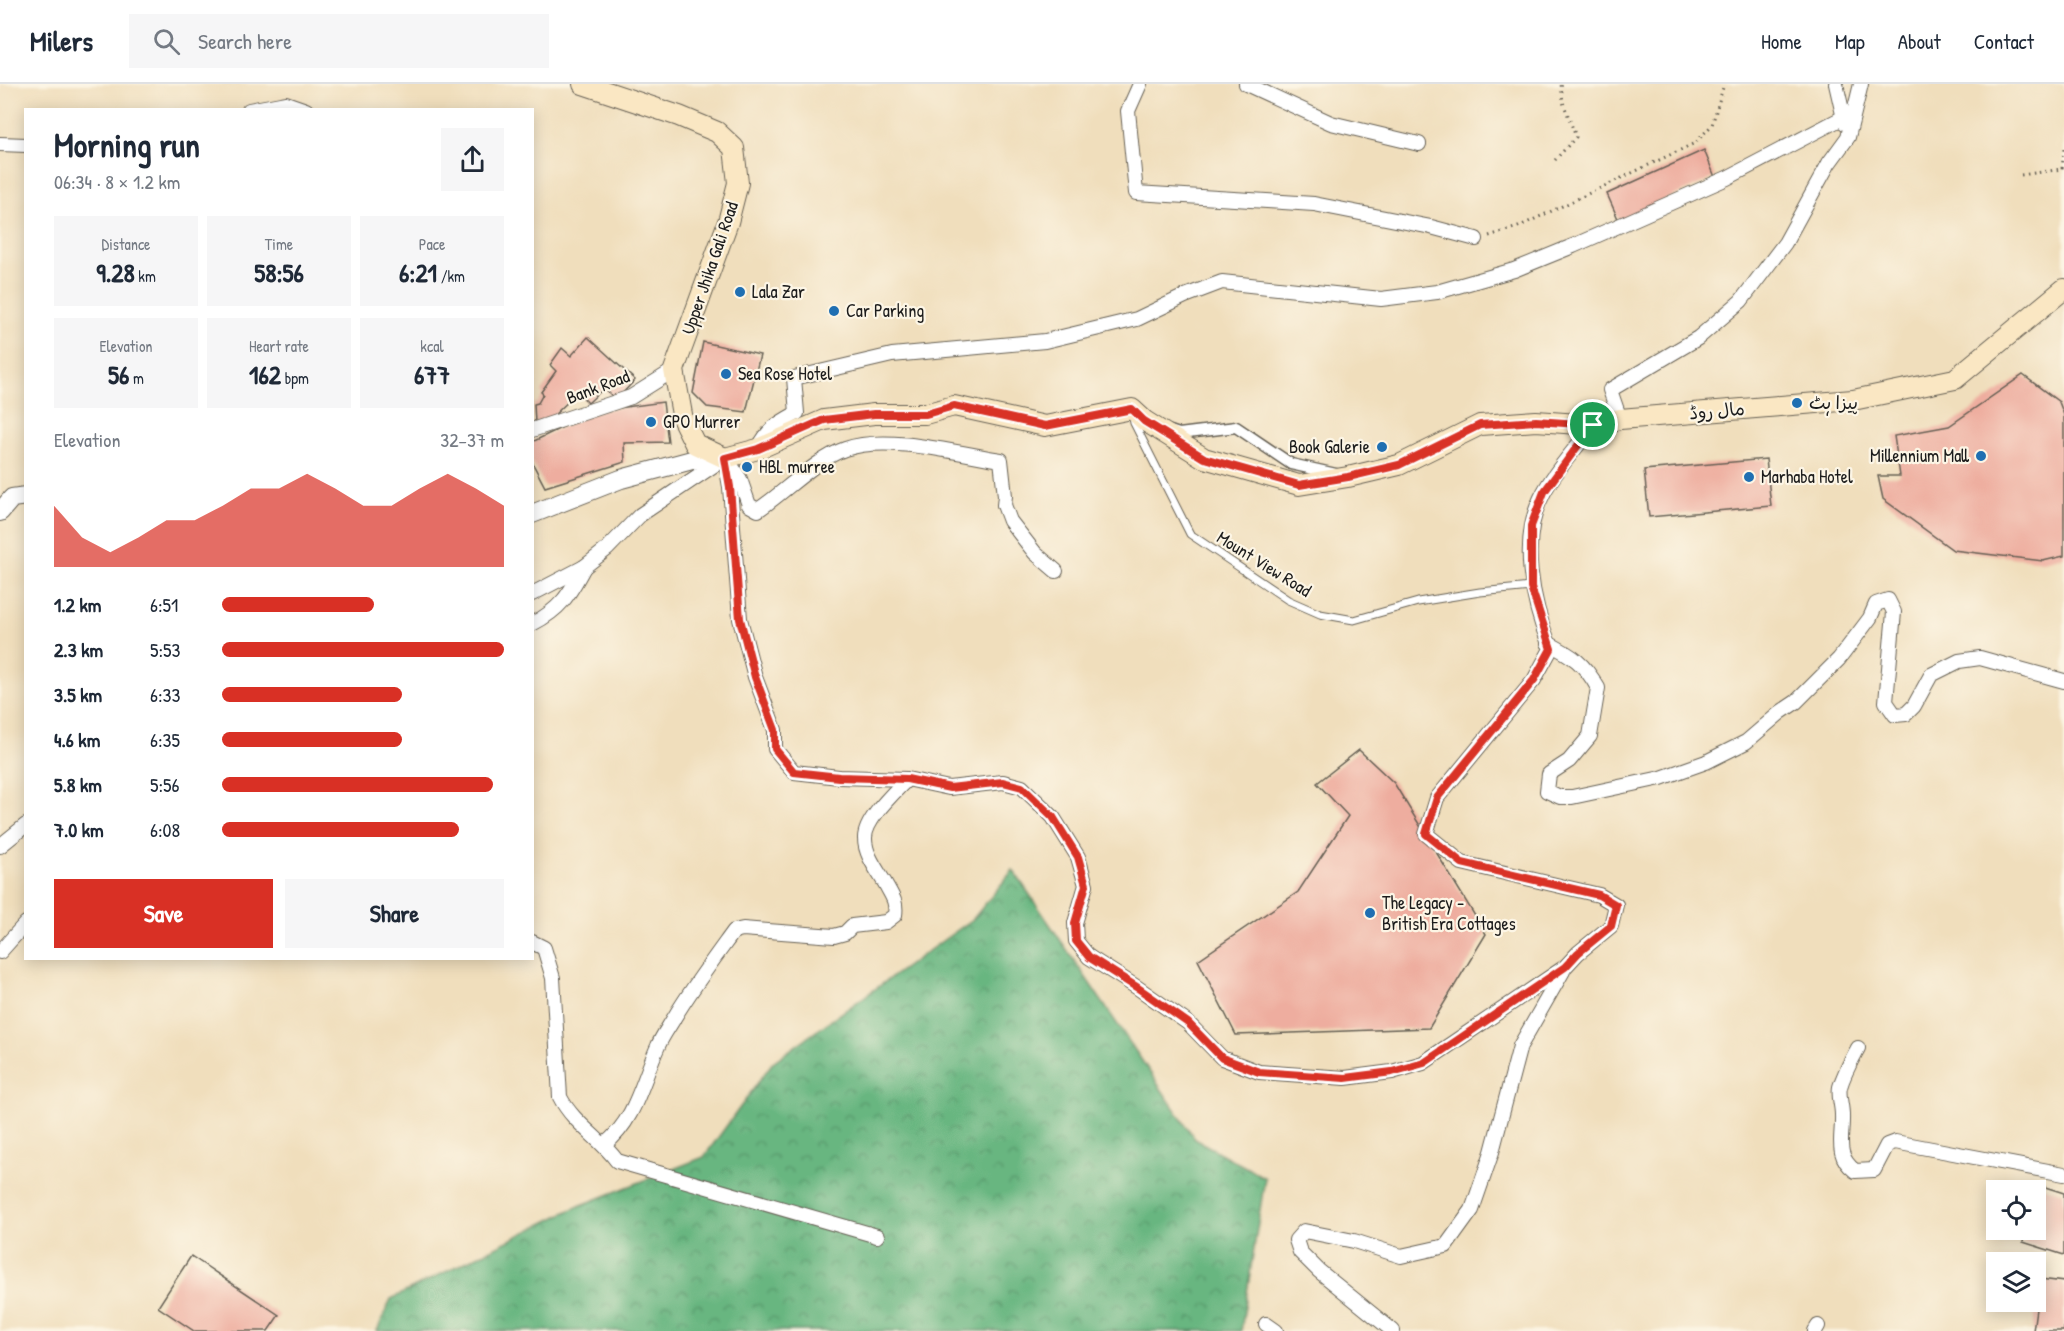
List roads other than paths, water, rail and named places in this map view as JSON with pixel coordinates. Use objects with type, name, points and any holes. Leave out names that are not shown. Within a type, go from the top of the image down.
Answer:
[{"type":"main road","name":"Upper Jhika Gali Road","points":[[583,84],[680,116],[717,132],[734,148],[738,183],[728,222],[674,370]]},
{"type":"main road","name":"مال روڈ","points":[[1138,415],[1204,458],[1299,485],[1399,465],[1480,425],[1536,421],[1593,425],[1620,419],[1852,400],[1955,379],[2064,289]]},
{"type":"main road","points":[[674,370],[683,420],[695,444],[725,458],[758,449],[824,420],[874,414],[926,414],[954,406],[1045,426],[1138,415]]},
{"type":"street","points":[[1140,84],[1128,111],[1136,193],[1314,204],[1431,227],[1476,240]]},
{"type":"street","points":[[1246,84],[1331,123],[1419,144]]},
{"type":"street","points":[[1836,84],[1848,137]]},
{"type":"street","points":[[1620,419],[1610,390],[1698,338],[1741,301],[1785,243],[1829,163],[1848,137],[1862,84]]},
{"type":"street","points":[[261,108],[286,104],[299,108]]},
{"type":"street","points":[[758,449],[766,433],[773,426],[797,413],[794,378],[828,368],[892,355],[1045,341],[1137,319],[1185,296],[1222,282],[1381,299],[1437,292],[1514,270],[1573,246],[1727,178],[1844,117]]},
{"type":"street","points":[[0,144],[24,145]]},
{"type":"street","name":"Bank Road","points":[[534,429],[631,397],[674,370]]},
{"type":"street","name":"مال روڈ","points":[[1138,415],[1179,434],[1236,427],[1291,464],[1348,477]]},
{"type":"street","points":[[725,458],[730,487],[740,619],[755,677],[775,730],[775,749],[794,772],[839,777],[907,779],[950,788],[1003,782],[1022,787],[1053,817],[1078,857],[1086,885],[1075,923],[1076,941],[1089,957],[1188,1023],[1222,1058],[1259,1072],[1345,1078],[1392,1072],[1424,1063],[1565,967],[1578,953],[1611,926],[1616,905],[1599,895],[1462,863],[1426,834],[1437,798],[1534,680],[1551,649],[1531,587],[1531,526],[1544,492],[1593,425]]},
{"type":"street","points":[[725,458],[737,472],[749,506],[758,510],[823,461],[844,449],[864,444],[883,442],[901,444],[1001,460],[1004,505],[1010,521],[1035,552],[1056,571]]},
{"type":"street","points":[[534,513],[621,479],[692,460],[725,458]]},
{"type":"street","points":[[534,593],[584,567],[607,549],[640,515],[725,458]]},
{"type":"street","points":[[0,512],[12,498],[24,496]]},
{"type":"street","points":[[534,623],[552,614],[568,597],[584,567]]},
{"type":"street","points":[[1548,643],[1567,653],[1587,668],[1598,687],[1590,736],[1569,761],[1549,774],[1546,791],[1560,797],[1572,797],[1661,778],[1706,762],[1746,742],[1796,702],[1857,636],[1870,618],[1876,604],[1888,600],[1894,612],[1886,702],[1895,715],[1906,714],[1914,706],[1931,675],[1959,661],[1980,658],[2064,681]]},
{"type":"street","points":[[604,1145],[623,1126],[641,1095],[658,1045],[693,987],[734,931],[743,929],[834,936],[845,933],[852,926],[886,922],[895,915],[896,904],[867,850],[864,837],[867,826],[878,811],[907,779]]},
{"type":"street","points":[[0,846],[24,827]]},
{"type":"street","points":[[0,952],[24,925]]},
{"type":"street","points":[[534,943],[544,948],[553,978],[560,1097],[567,1110],[604,1145],[616,1161],[877,1236]]},
{"type":"street","points":[[1393,1331],[1319,1271],[1300,1252],[1296,1240],[1304,1231],[1354,1241],[1401,1256],[1446,1246],[1472,1210],[1492,1152],[1520,1046],[1565,967]]},
{"type":"street","points":[[1858,1048],[1839,1090],[1842,1115],[1841,1150],[1847,1165],[1855,1171],[1874,1170],[1887,1145],[1895,1142],[2064,1174]]},
{"type":"lane","name":"Mount View Road","points":[[1138,415],[1134,423],[1190,534],[1288,600],[1320,614],[1354,621],[1418,602],[1531,587]]},
{"type":"place","name":"Lala Zar","points":[[740,292]]},
{"type":"place","name":"Car Parking","points":[[834,311]]},
{"type":"place","name":"Sea Rose Hotel","points":[[726,374]]},
{"type":"place","name":"پیزا ہٹ","points":[[1797,403]]},
{"type":"place","name":"GPO Murrer","points":[[651,422]]},
{"type":"place","name":"Book Galerie","points":[[1382,447]]},
{"type":"place","name":"Millennium Mall","points":[[1981,456]]},
{"type":"place","name":"HBL murree","points":[[747,467]]},
{"type":"place","name":"Marhaba Hotel","points":[[1749,477]]},
{"type":"place","name":"The Legacy - British Era Cottages","points":[[1370,913]]}]
